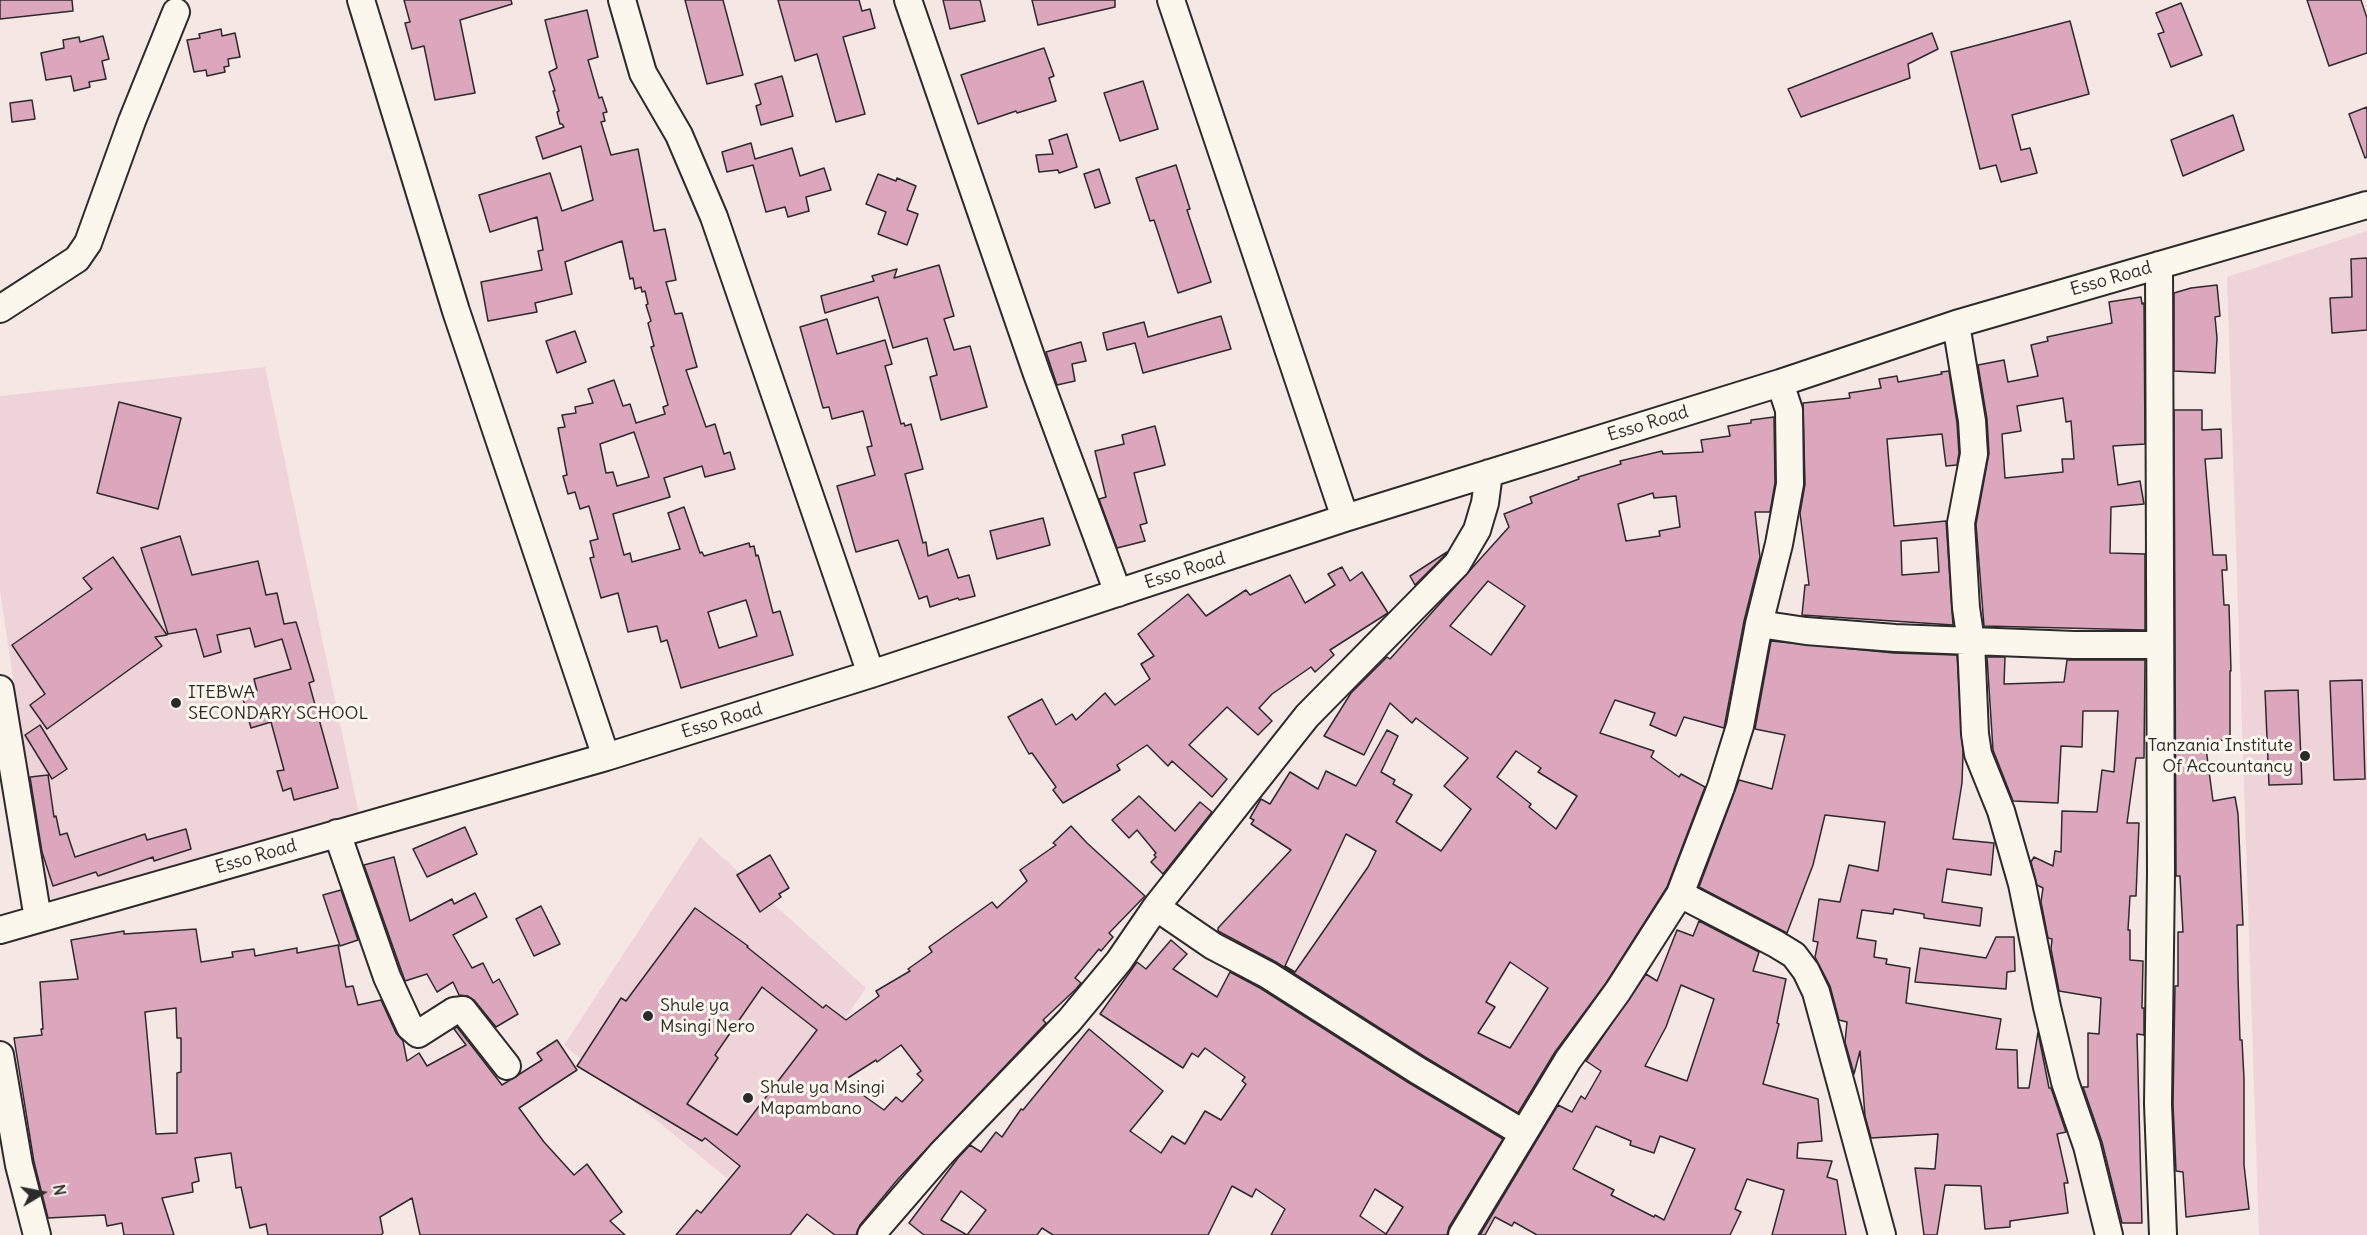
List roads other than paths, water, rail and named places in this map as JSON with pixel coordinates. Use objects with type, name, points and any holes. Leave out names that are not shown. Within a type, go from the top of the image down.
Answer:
[{"type":"street","points":[[361,0],[456,311],[606,757]]},
{"type":"street","points":[[622,0],[643,72],[679,135],[714,217],[871,674]]},
{"type":"street","points":[[908,0],[1033,363],[1118,593]]},
{"type":"street","points":[[1171,0],[1345,518]]},
{"type":"street","points":[[0,309],[77,258],[88,243],[132,121],[176,12]]},
{"type":"street","name":"Esso Road","points":[[0,930],[606,757],[871,674],[1345,518],[1780,383],[1956,324],[2367,205]]},
{"type":"street","points":[[2159,265],[2161,872],[2158,1104],[2163,1235]]},
{"type":"street","points":[[1956,324],[1972,421],[1974,454],[1961,524],[1978,754],[2001,811],[2022,884],[2065,1082],[2087,1146],[2107,1234]]},
{"type":"street","points":[[1462,1235],[1568,1060],[1618,991],[1680,894],[1721,787],[1740,726],[1759,624],[1779,544],[1790,484],[1789,410],[1780,383]]},
{"type":"street","points":[[871,1235],[941,1154],[1069,1021],[1119,962],[1156,907],[1307,716],[1457,564],[1478,530],[1489,473]]},
{"type":"street","points":[[1759,624],[1862,636],[2074,645],[2159,645]]},
{"type":"street","points":[[0,688],[38,919]]},
{"type":"street","points":[[337,833],[387,977],[410,1027],[418,1034],[454,1011],[463,1010],[507,1066]]},
{"type":"street","points":[[1680,894],[1776,944],[1794,956],[1806,971],[1816,992],[1882,1235]]},
{"type":"street","points":[[1156,907],[1213,946],[1268,975],[1417,1070],[1523,1133]]},
{"type":"street","points":[[0,1055],[19,1165],[37,1235]]},
{"type":"place","name":"ITEBWA SECONDARY SCHOOL","points":[[176,703]]},
{"type":"place","name":"Tanzania Institute Of Accountancy","points":[[2305,756]]},
{"type":"place","name":"Shule ya Msingi Nero","points":[[648,1016]]},
{"type":"place","name":"Shule ya Msingi Mapambano","points":[[748,1098]]}]
